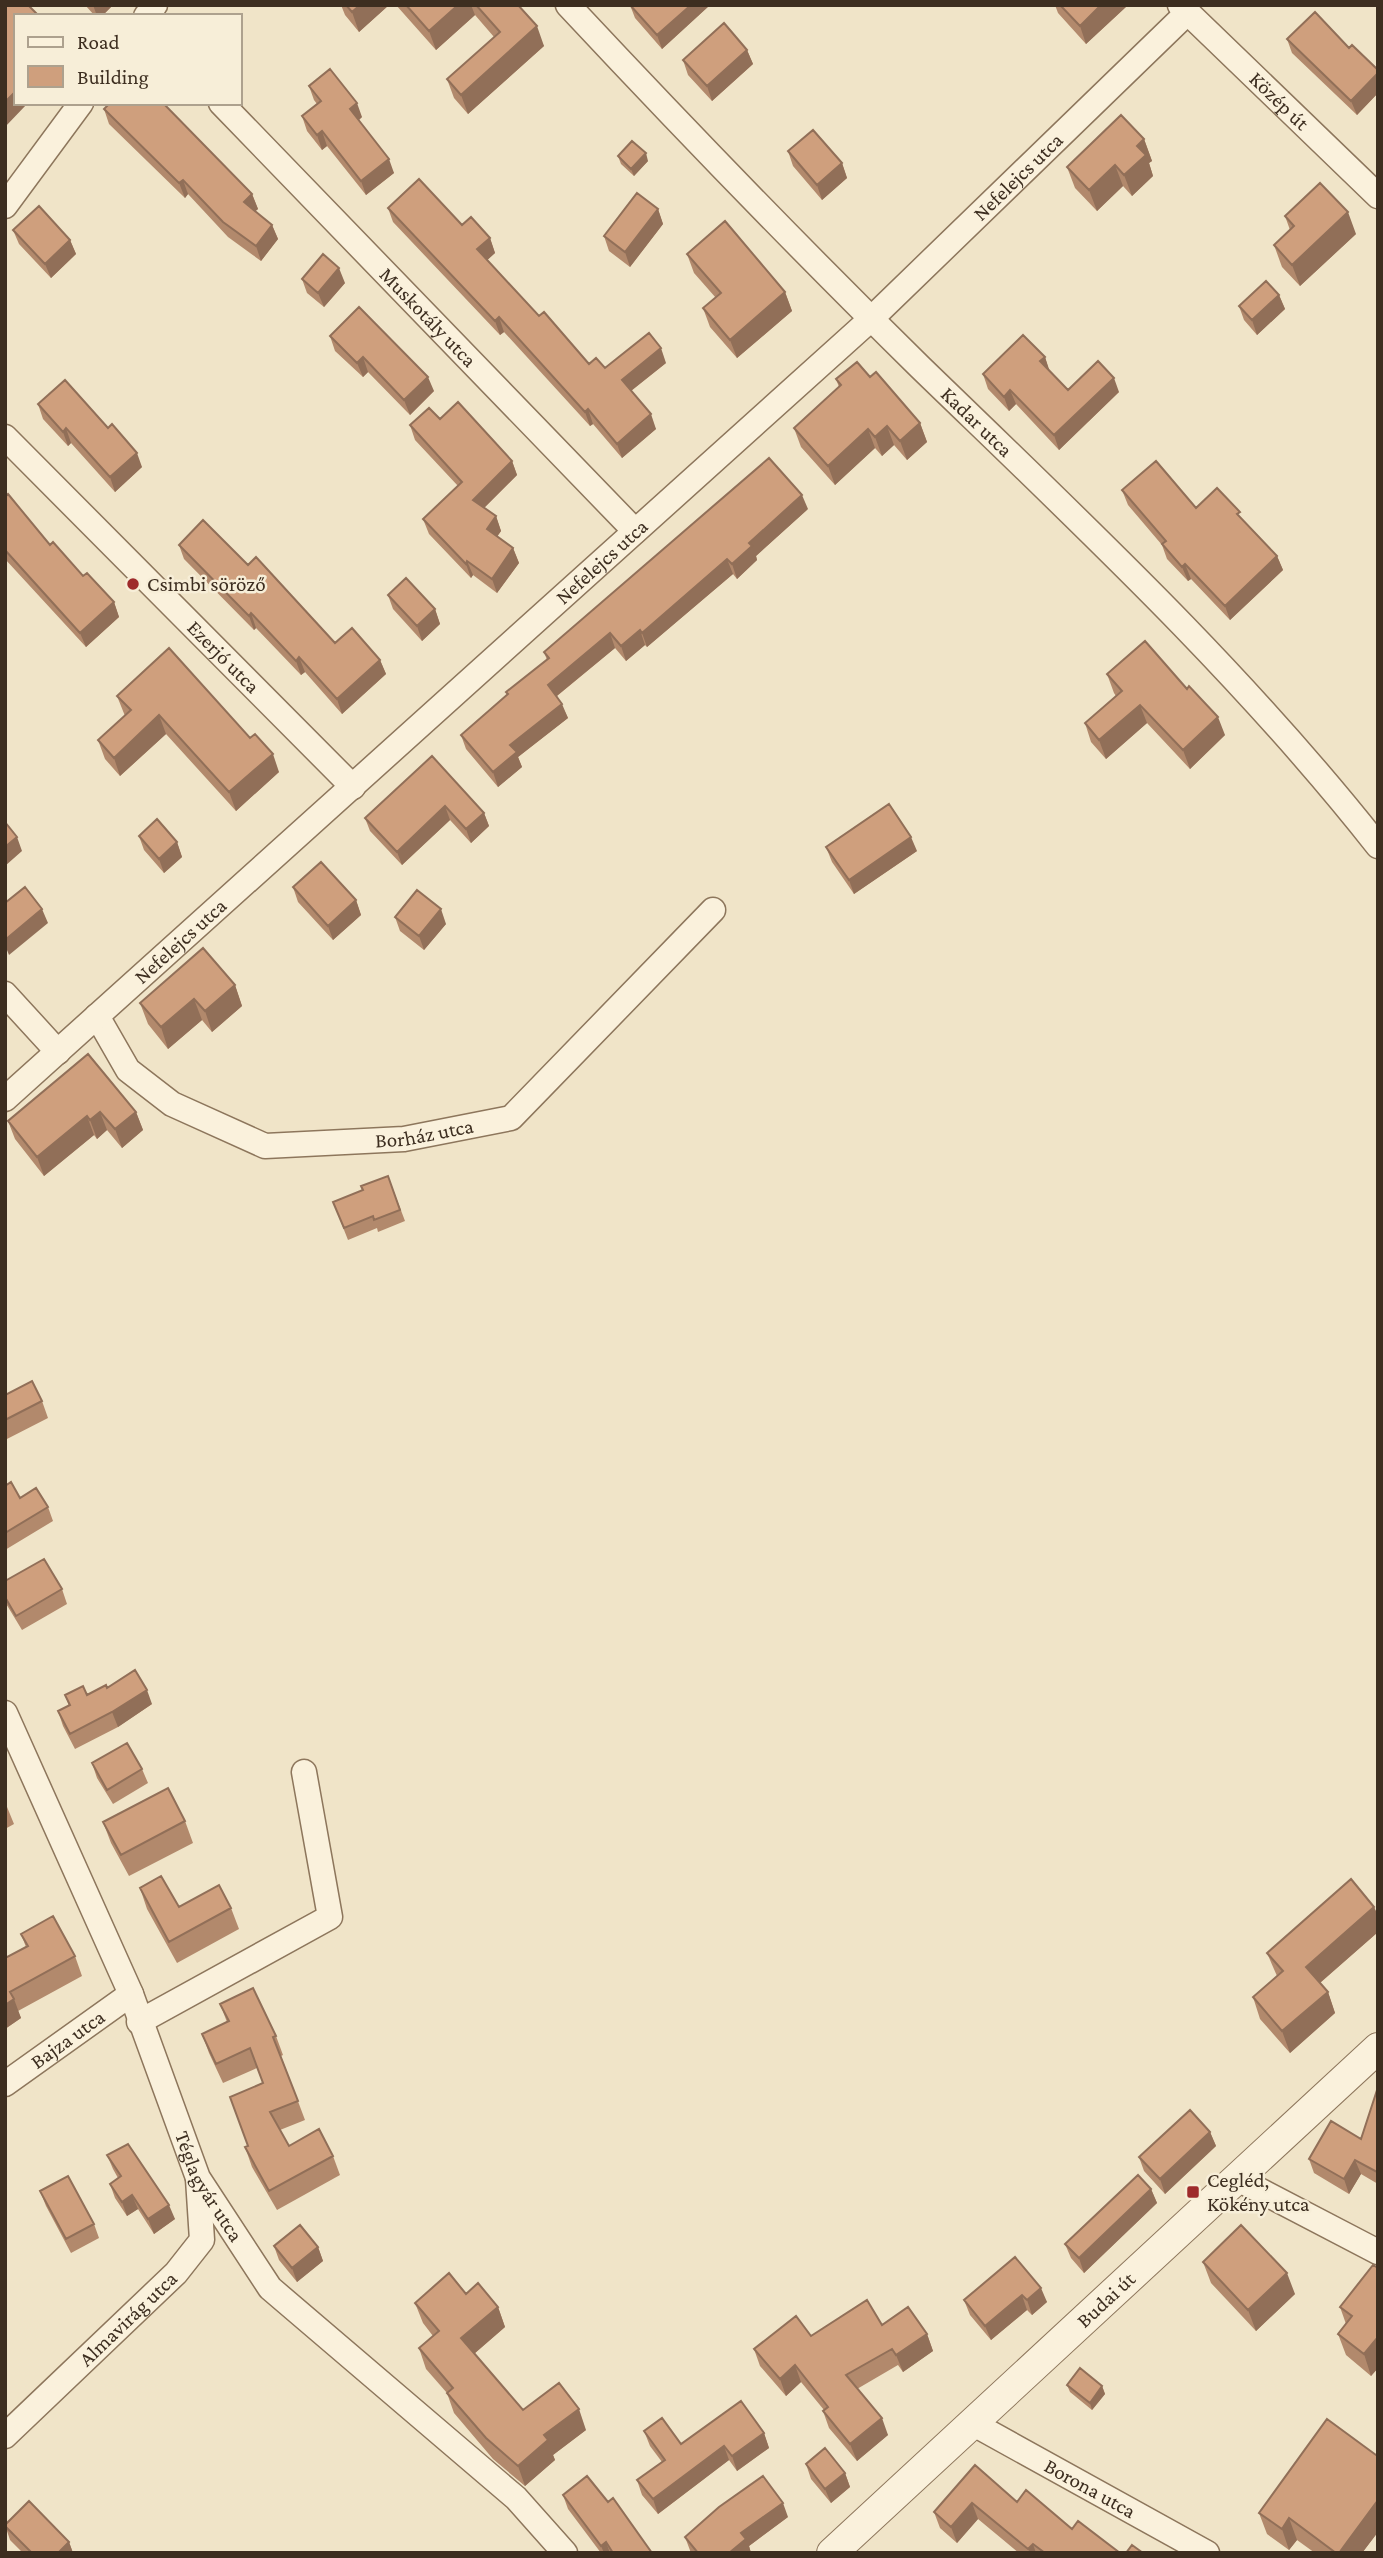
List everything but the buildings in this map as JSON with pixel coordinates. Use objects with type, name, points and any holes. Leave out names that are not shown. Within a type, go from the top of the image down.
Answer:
[{"type":"street","name":"Kadar utca","points":[[568,5],[871,319],[1174,614],[1260,705],[1378,846]]},
{"type":"street","name":"Nefelejcs utca","points":[[5,1099],[871,319],[1184,9]]},
{"type":"street","name":"Közép út","points":[[1184,9],[1378,196]]},
{"type":"street","points":[[5,206],[80,105]]},
{"type":"street","name":"Muskotály utca","points":[[223,105],[635,531]]},
{"type":"street","name":"Ezerjó utca","points":[[5,437],[353,787]]},
{"type":"street","name":"Borház utca","points":[[97,1016],[128,1070],[172,1104],[265,1146],[404,1139],[511,1118],[713,910]]},
{"type":"street","points":[[5,994],[58,1052]]},
{"type":"street","name":"Téglagyár utca","points":[[5,1713],[131,1994],[198,2178],[270,2288],[516,2498],[565,2553]]},
{"type":"street","points":[[139,2022],[330,1917],[304,1772]]},
{"type":"street","name":"Bajza utca","points":[[5,2084],[131,1994]]},
{"type":"street","name":"Budai út","points":[[832,2553],[1378,2048]]},
{"type":"street","name":"Almavirág utca","points":[[5,2436],[176,2273],[202,2240],[198,2178]]},
{"type":"street","points":[[1236,2178],[1378,2252]]},
{"type":"street","name":"Borona utca","points":[[972,2423],[1207,2553]]},
{"type":"place","name":"Csimbi söröző","points":[[133,584]]},
{"type":"place","name":"Cegléd, Kökény utca","points":[[1193,2192]]}]
